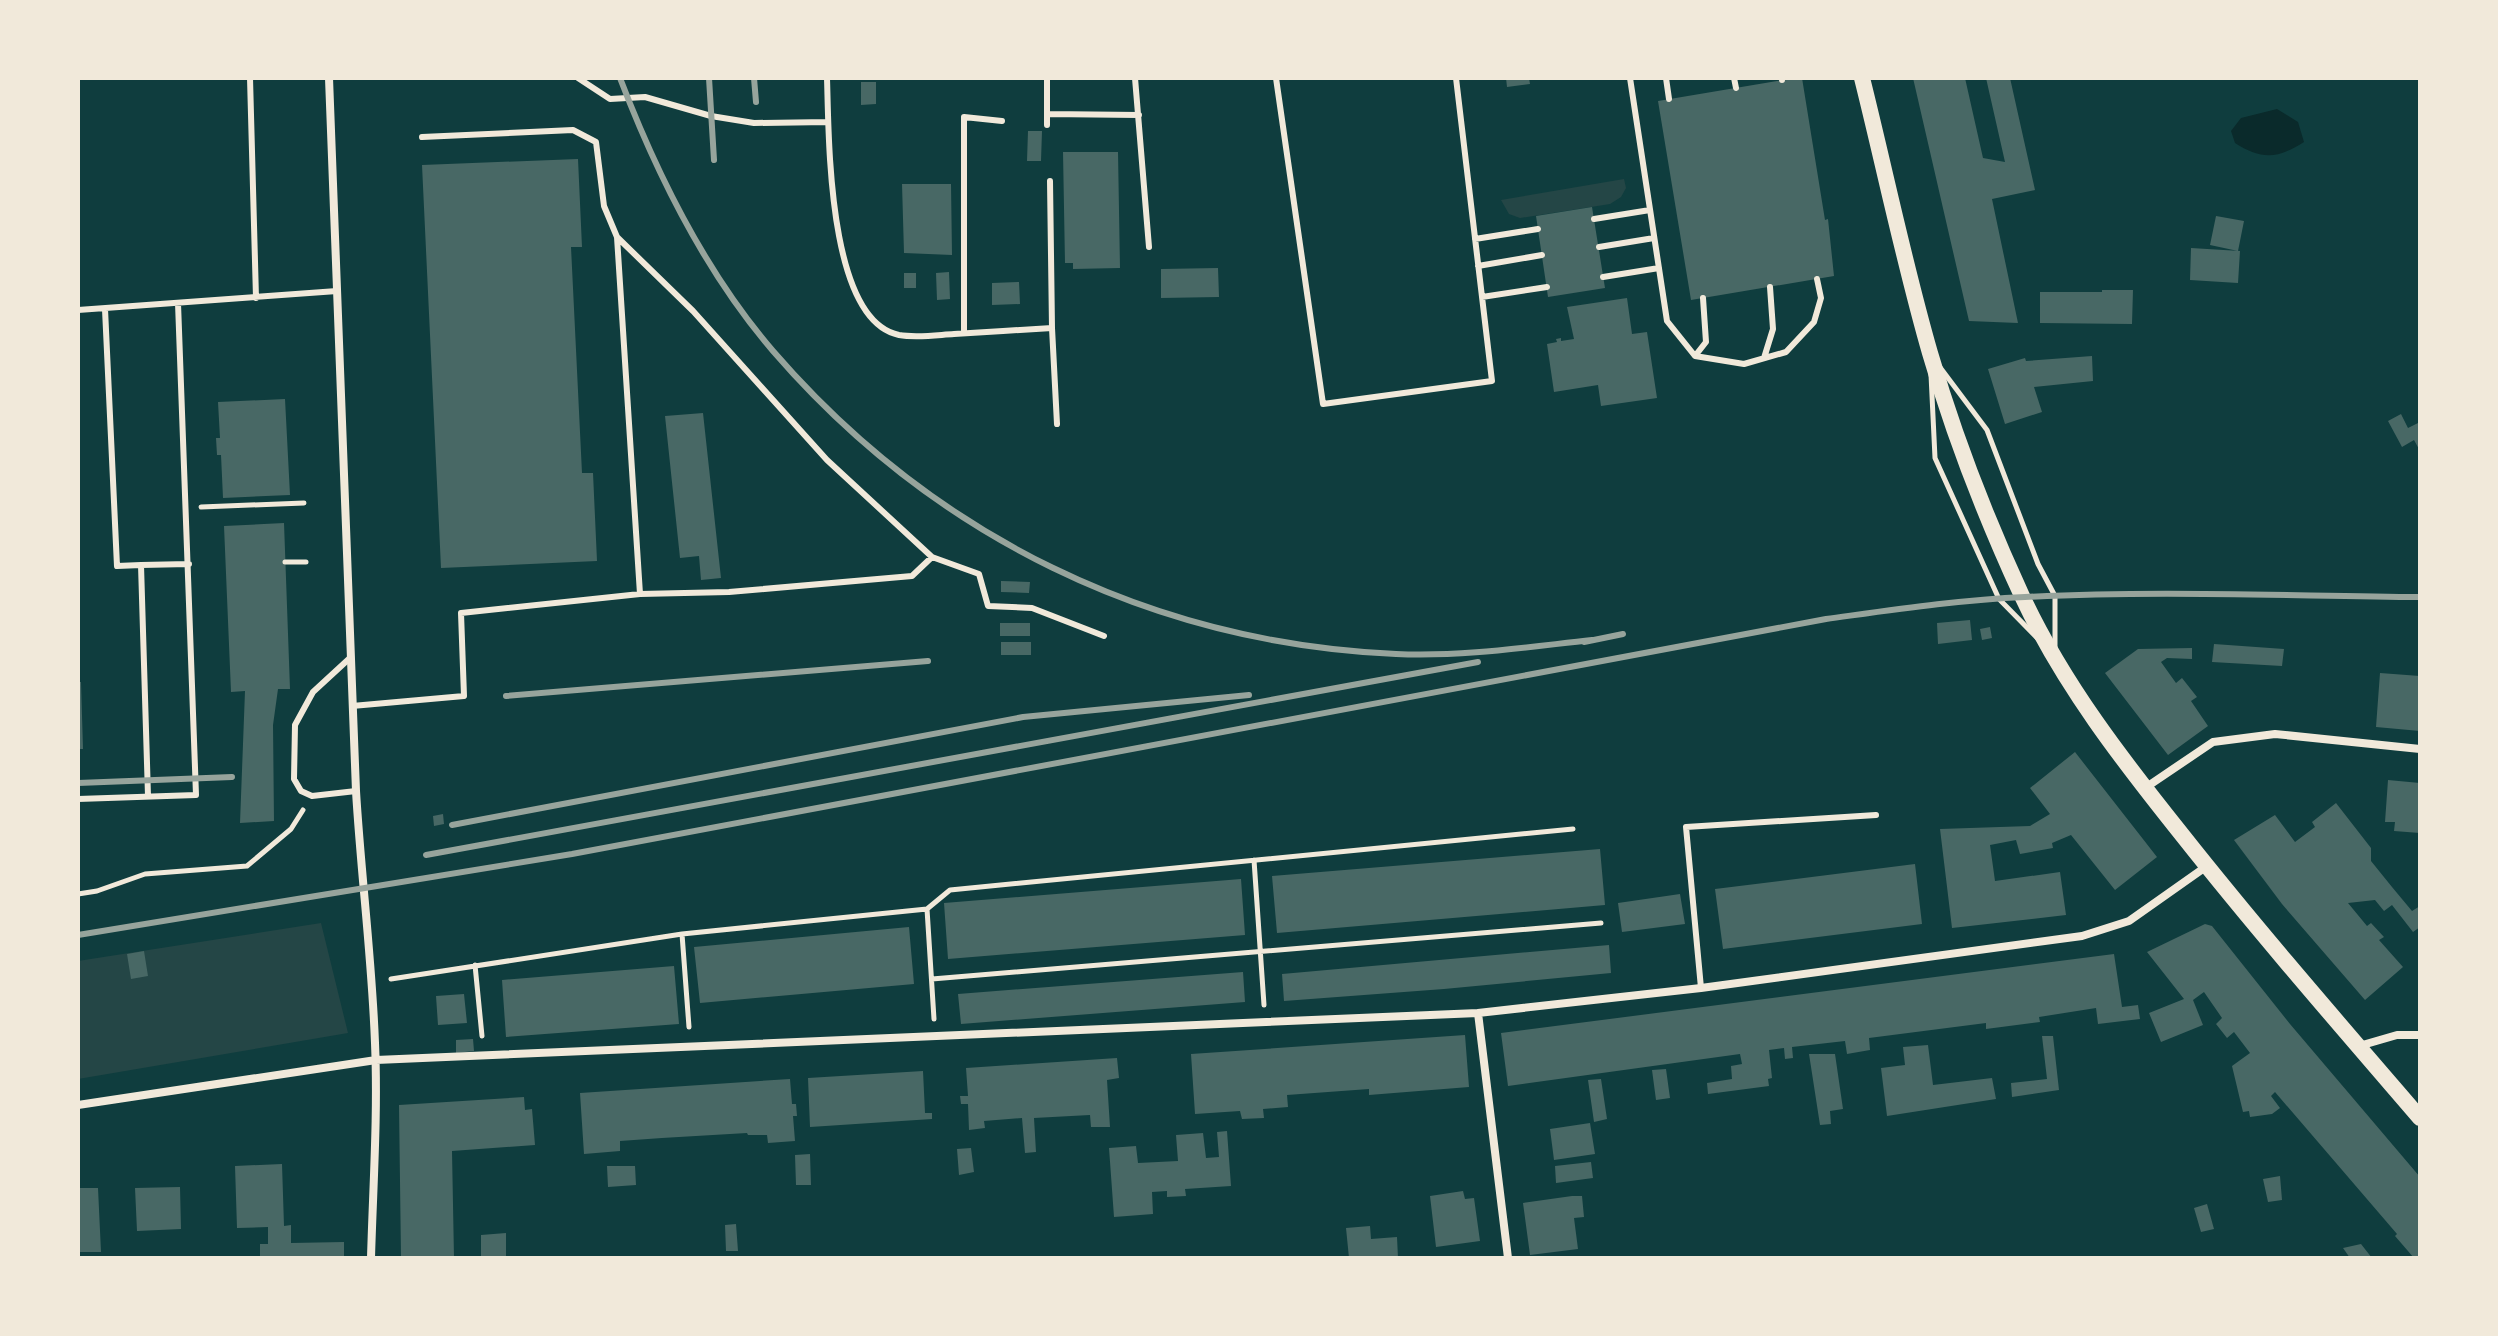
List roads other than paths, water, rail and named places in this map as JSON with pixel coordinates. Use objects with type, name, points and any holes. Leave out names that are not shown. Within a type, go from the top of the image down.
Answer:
[{"type":"main road","points":[[1862,78],[1930,354],[1967,465],[2023,597],[2100,730],[2207,866],[2420,1118]]},
{"type":"street","points":[[329,78],[356,791],[373,982],[376,1060],[371,1258]]},
{"type":"street","points":[[2145,788],[2213,742],[2275,734],[2420,749]]},
{"type":"street","points":[[78,1105],[376,1060],[1478,1013],[1701,988],[2082,936],[2129,921],[2207,866]]},
{"type":"street","points":[[1478,1013],[1508,1258]]},
{"type":"street","points":[[2358,1046],[2397,1035],[2420,1035]]},
{"type":"lane","points":[[250,78],[256,298]]},
{"type":"lane","points":[[578,78],[610,99],[645,97],[711,116],[754,123],[828,122]]},
{"type":"lane","points":[[827,78],[835,208],[842,258],[854,293],[875,323],[898,334],[1052,328]]},
{"type":"lane","points":[[1047,78],[1047,125]]},
{"type":"lane","points":[[1135,78],[1149,247]]},
{"type":"lane","points":[[1276,78],[1323,404],[1492,381],[1456,78]]},
{"type":"lane","points":[[1630,78],[1667,321],[1695,356],[1744,364],[1786,352],[1814,322],[1821,298],[1817,279]]},
{"type":"lane","points":[[1666,78],[1669,99]]},
{"type":"lane","points":[[1734,78],[1736,88]]},
{"type":"lane","points":[[1047,114],[1139,115]]},
{"type":"lane","points":[[964,333],[964,117],[1002,121]]},
{"type":"lane","points":[[422,137],[573,130],[596,142],[604,206],[617,237],[640,594]]},
{"type":"lane","points":[[1050,181],[1057,424]]},
{"type":"lane","points":[[1594,219],[1650,210]]},
{"type":"lane","points":[[1475,239],[1538,229]]},
{"type":"lane","points":[[617,237],[693,311],[827,460],[932,557],[979,574],[988,606],[1032,608],[1104,636]]},
{"type":"lane","points":[[1599,247],[1654,238]]},
{"type":"lane","points":[[1478,266],[1542,255]]},
{"type":"lane","points":[[1603,277],[1659,268]]},
{"type":"lane","points":[[1482,297],[1547,287]]},
{"type":"lane","points":[[1764,358],[1773,329],[1770,287]]},
{"type":"lane","points":[[78,310],[337,291]]},
{"type":"lane","points":[[1695,356],[1706,342],[1703,298]]},
{"type":"lane","points":[[78,799],[196,795],[178,303]]},
{"type":"lane","points":[[105,309],[117,566],[189,564]]},
{"type":"lane","points":[[352,706],[464,696],[461,613],[640,594],[729,592],[912,576],[932,557]]},
{"type":"lane","points":[[141,565],[148,796]]},
{"type":"lane","points":[[351,657],[313,692],[295,725],[294,779],[301,791],[312,796],[356,791]]},
{"type":"lane","points":[[1701,988],[1686,827],[1876,815]]},
{"type":"railway","points":[[620,78],[650,150],[685,221],[748,321],[836,417],[903,475],[976,525],[1053,568],[1133,602],[1218,628],[1305,645],[1421,655],[1592,640]]},
{"type":"railway","points":[[709,78],[714,160]]},
{"type":"railway","points":[[754,78],[756,102]]},
{"type":"railway","points":[[78,935],[572,854],[1826,619],[1975,600],[2074,595],[2420,597]]},
{"type":"railway","points":[[1584,642],[1623,634]]},
{"type":"railway","points":[[506,696],[928,661]]},
{"type":"railway","points":[[426,855],[1478,662]]},
{"type":"railway","points":[[452,825],[1023,717],[1249,695]]},
{"type":"railway","points":[[78,783],[232,777]]}]
